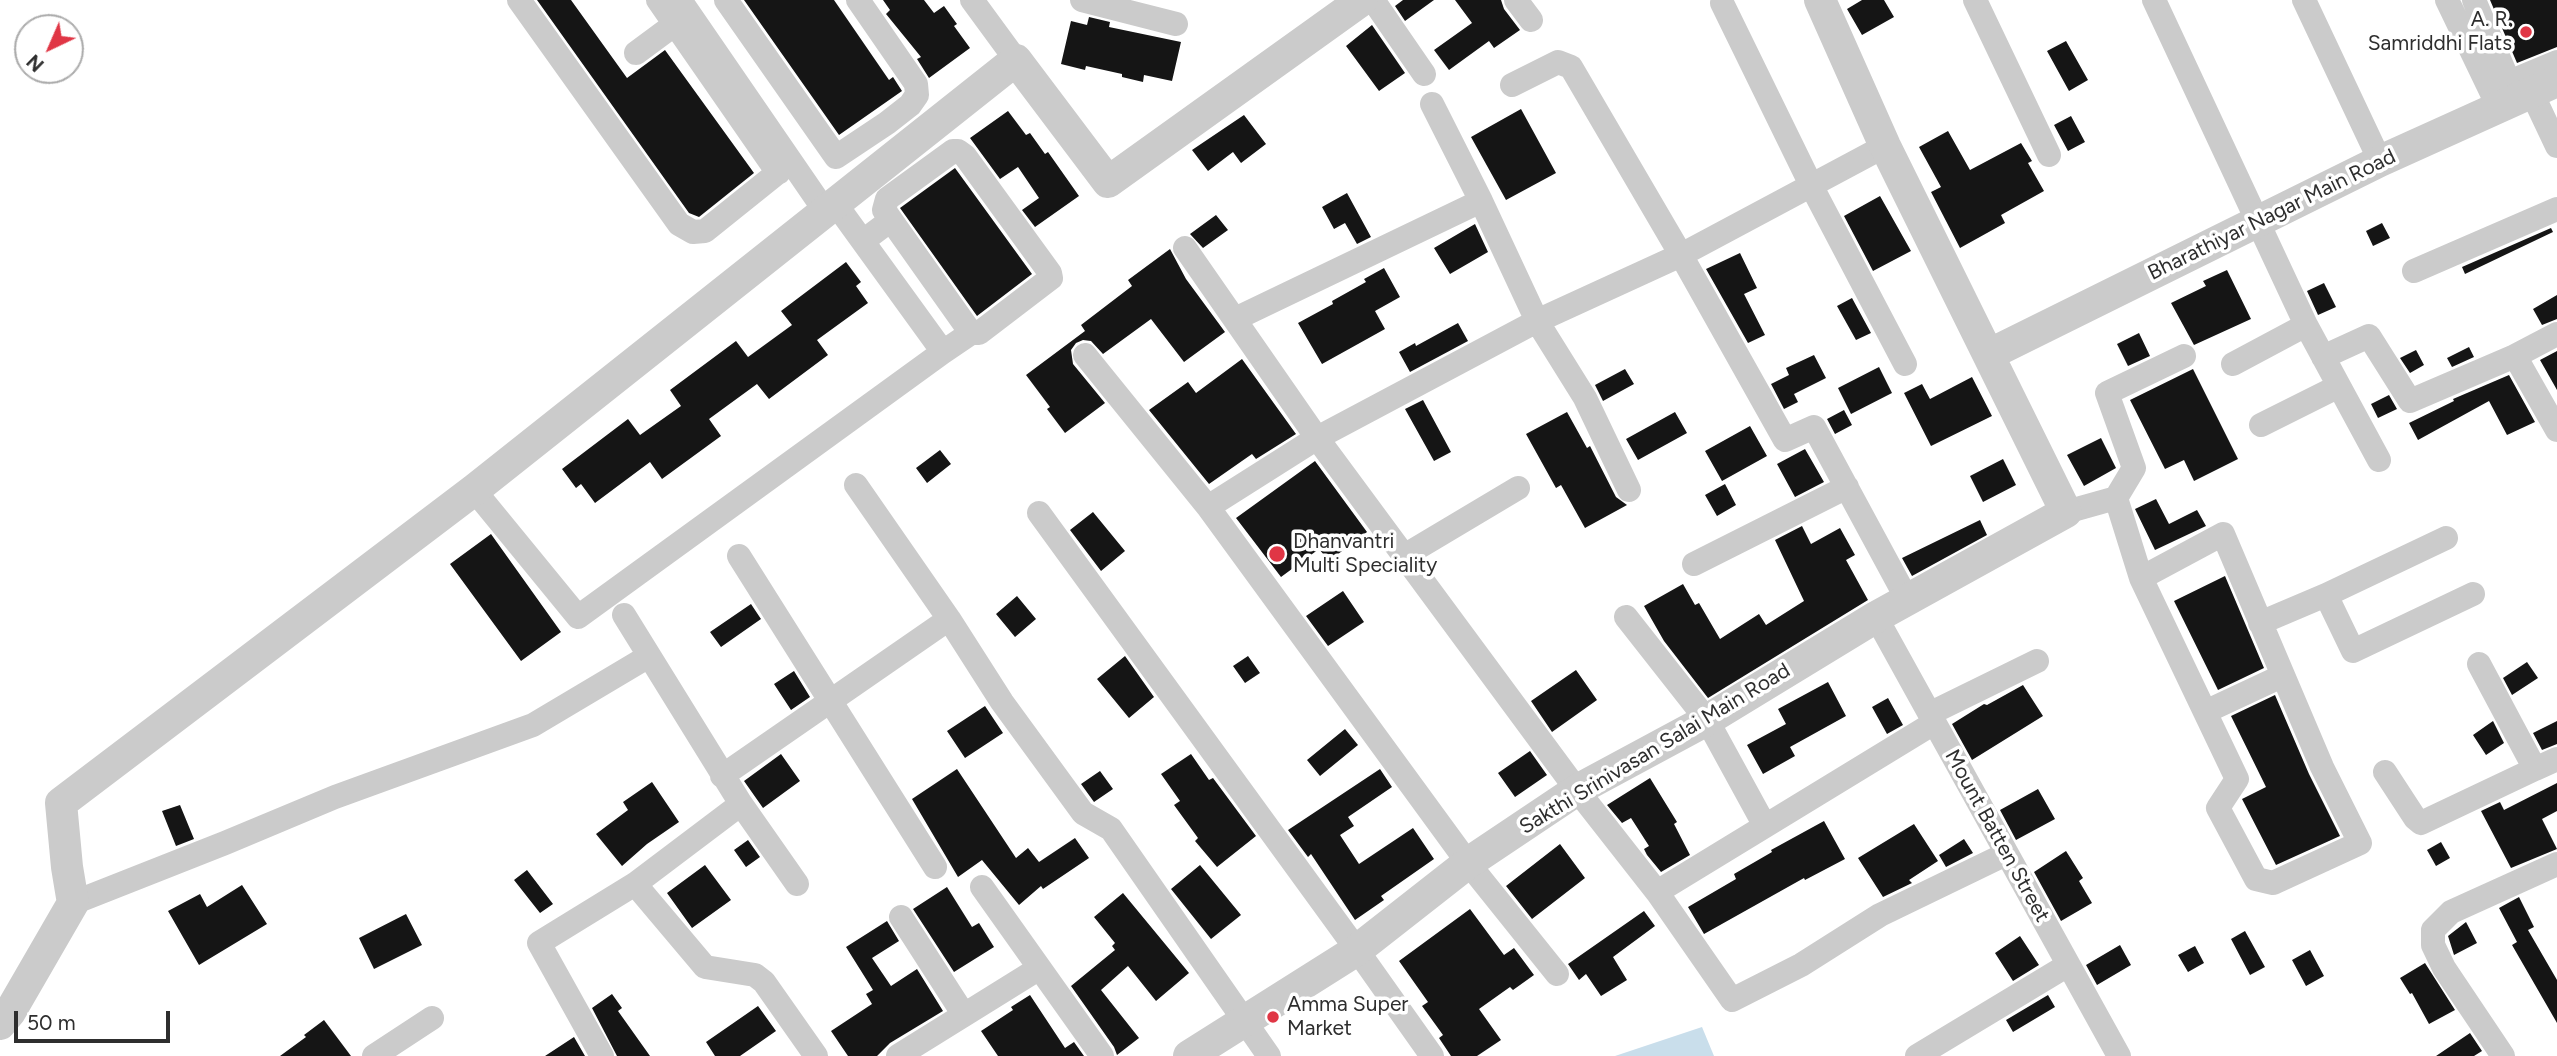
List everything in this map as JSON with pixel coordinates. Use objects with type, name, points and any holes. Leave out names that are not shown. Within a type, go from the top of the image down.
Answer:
[{"type":"street","points":[[519,0],[679,224],[694,232],[705,231],[791,172],[836,157],[910,105],[917,95],[916,84],[858,0]]},
{"type":"street","points":[[658,0],[682,13],[791,172],[863,241],[943,352]]},
{"type":"street","points":[[726,0],[836,157]]},
{"type":"street","points":[[972,0],[1108,182],[1362,0]]},
{"type":"street","points":[[1082,0],[1116,4],[1176,24]]},
{"type":"street","points":[[1373,0],[1424,74]]},
{"type":"street","points":[[1516,0],[1531,20]]},
{"type":"street","points":[[1820,0],[1885,146],[2066,512],[2116,498],[2134,468],[2107,394],[2184,356]]},
{"type":"street","points":[[1975,0],[2049,155]]},
{"type":"street","points":[[2154,0],[2306,325],[2379,460]]},
{"type":"street","points":[[2304,0],[2380,161]]},
{"type":"street","points":[[2447,0],[2473,16],[2488,60],[2498,106]]},
{"type":"street","points":[[1722,4],[1812,187],[1905,364]]},
{"type":"street","points":[[636,53],[682,13]]},
{"type":"street","points":[[73,903],[61,803],[474,489],[1016,60]]},
{"type":"street","points":[[2488,60],[2512,82],[2557,62]]},
{"type":"street","points":[[1512,85],[1558,62],[1571,67],[1785,440],[1814,427],[1907,599]]},
{"type":"street","points":[[2544,87],[2557,146]]},
{"type":"street","name":"Bharathiyar Nagar Main Road","points":[[1990,354],[2380,161],[2544,87]]},
{"type":"street","points":[[1432,104],[1538,321],[1585,398],[1629,491]]},
{"type":"street","points":[[1208,508],[1317,438],[1538,321],[1681,255],[1885,146]]},
{"type":"street","points":[[474,489],[578,617],[943,352],[971,333],[979,333],[1051,278],[965,156],[953,151],[887,199],[884,210],[971,333]]},
{"type":"street","points":[[1235,319],[1481,201]]},
{"type":"street","points":[[2414,271],[2557,209]]},
{"type":"street","points":[[863,241],[891,220]]},
{"type":"street","points":[[1185,248],[1317,438],[1577,790],[1657,892],[1732,1000],[1801,965],[1880,915],[2007,854]]},
{"type":"street","points":[[2233,364],[2306,325]]},
{"type":"street","points":[[2323,357],[2369,336],[2410,401],[2515,356],[2557,334]]},
{"type":"street","points":[[1085,355],[1208,508],[1468,863],[1557,974]]},
{"type":"street","points":[[2515,356],[2557,430]]},
{"type":"street","points":[[2261,425],[2339,386]]},
{"type":"street","points":[[856,485],[949,619],[1002,702],[1083,813],[1111,829],[1269,1056]]},
{"type":"street","points":[[1694,564],[1847,487]]},
{"type":"street","points":[[1404,556],[1518,488]]},
{"type":"street","points":[[2116,498],[2141,578],[2237,779],[2218,808],[2256,879],[2273,883],[2360,843],[2322,767],[2223,534],[2141,578]]},
{"type":"street","name":"Sakthi Srinivasan Salai Main Road","points":[[1189,1056],[1357,950],[1468,863],[1577,790],[1707,720],[1907,599],[2066,512]]},
{"type":"street","points":[[1039,513],[1432,1056]]},
{"type":"street","points":[[2260,622],[2326,595],[2446,538]]},
{"type":"street","points":[[739,556],[935,867]]},
{"type":"street","points":[[2326,595],[2353,651],[2473,594]]},
{"type":"street","points":[[624,615],[722,776],[797,884]]},
{"type":"street","points":[[1626,617],[1707,720],[1765,826]]},
{"type":"street","name":"Mount Batten Street","points":[[1876,617],[2119,1056]]},
{"type":"street","points":[[722,776],[949,619]]},
{"type":"street","points":[[0,1024],[10,1012],[73,903],[335,797],[533,725],[649,656]]},
{"type":"street","points":[[1657,892],[1933,718],[2037,661]]},
{"type":"street","points":[[2385,772],[2415,818],[2421,822],[2546,764],[2479,664]]},
{"type":"street","points":[[2205,712],[2282,676]]},
{"type":"street","points":[[602,1056],[539,943],[635,884],[741,804]]},
{"type":"street","points":[[2503,1056],[2444,968],[2433,946],[2433,930],[2451,912],[2557,864]]},
{"type":"street","points":[[635,884],[705,967],[755,975],[764,982],[816,1056]]},
{"type":"street","points":[[982,887],[1102,1056]]},
{"type":"street","points":[[901,917],[964,1015]]},
{"type":"street","points":[[1917,1056],[2068,965]]},
{"type":"street","points":[[898,1056],[1038,969]]},
{"type":"street","points":[[374,1056],[432,1018]]},
{"type":"water","points":[[1702,1027],[1714,1056],[1615,1056]]},
{"type":"building","points":[[537,0],[571,0],[627,78],[665,50],[754,173],[699,217],[689,213]]},
{"type":"building","points":[[744,0],[834,0],[889,80],[893,77],[902,91],[839,135]]},
{"type":"building","points":[[883,0],[924,0],[934,13],[944,6],[970,48],[929,78],[917,59],[921,57],[886,14],[890,10]]},
{"type":"building","points":[[1403,0],[1434,0],[1405,21],[1395,6]]},
{"type":"building","points":[[1455,0],[1501,0],[1504,9],[1520,30],[1494,48],[1489,41],[1449,70],[1434,50],[1472,23]]},
{"type":"building","points":[[1862,0],[1884,0],[1894,17],[1862,35],[1847,9]]},
{"type":"building","name":"A. R. Samriddhi Flats","points":[[2490,0],[2557,0],[2557,47],[2517,63]]},
{"type":"building","points":[[1089,17],[1110,22],[1109,27],[1181,42],[1172,81],[1144,75],[1143,82],[1086,66],[1085,70],[1061,64],[1071,21],[1087,25]]},
{"type":"building","points":[[1372,25],[1405,73],[1379,91],[1346,46]]},
{"type":"building","points":[[2066,41],[2088,80],[2069,91],[2047,51]]},
{"type":"building","points":[[1521,109],[1556,173],[1506,200],[1471,137]]},
{"type":"building","points":[[1008,111],[1026,135],[1030,133],[1045,154],[1048,152],[1079,196],[1035,227],[1022,210],[1039,198],[1018,167],[1000,179],[970,138]]},
{"type":"building","points":[[1244,115],[1266,144],[1241,163],[1233,152],[1208,171],[1192,150]]},
{"type":"building","points":[[2071,116],[2085,142],[2068,151],[2054,125]]},
{"type":"building","points":[[1948,131],[1970,170],[2021,143],[2032,161],[2028,163],[2044,191],[2001,215],[2005,223],[1960,248],[1931,192],[1941,187],[1919,147]]},
{"type":"building","points":[[955,168],[1032,274],[977,316],[900,208]]},
{"type":"building","points":[[1347,193],[1371,237],[1357,244],[1345,223],[1334,229],[1322,207]]},
{"type":"building","points":[[1880,196],[1911,251],[1873,271],[1844,216]]},
{"type":"building","points":[[1216,215],[1228,230],[1203,248],[1190,234]]},
{"type":"building","points":[[2382,223],[2390,238],[2373,246],[2366,231]]},
{"type":"building","points":[[1475,224],[1488,252],[1450,274],[1434,248]]},
{"type":"building","points":[[2551,228],[2553,232],[2465,274],[2462,267]]},
{"type":"building","points":[[1170,249],[1186,279],[1225,332],[1184,362],[1151,319],[1103,354],[1091,341],[1076,343],[1071,350],[1073,364],[1105,403],[1065,433],[1026,375],[1085,331],[1081,325],[1132,286],[1128,280]]},
{"type":"building","points":[[1740,253],[1757,288],[1744,294],[1765,335],[1748,343],[1706,269]]},
{"type":"building","points":[[846,262],[861,282],[856,286],[868,303],[817,340],[828,355],[769,399],[757,384],[709,419],[721,436],[662,479],[650,462],[595,503],[581,484],[576,488],[562,469],[628,419],[640,435],[681,406],[670,390],[736,341],[748,357],[792,325],[781,311]]},
{"type":"building","points":[[1384,268],[1400,297],[1375,311],[1385,329],[1322,364],[1298,323],[1333,304],[1332,301],[1366,282],[1364,279]]},
{"type":"building","points":[[2227,270],[2251,319],[2194,345],[2171,303],[2206,286],[2203,281]]},
{"type":"building","points":[[2324,283],[2336,307],[2318,315],[2307,291]]},
{"type":"building","points":[[2557,295],[2557,319],[2542,325],[2533,309]]},
{"type":"building","points":[[1852,298],[1871,333],[1856,340],[1837,306]]},
{"type":"building","points":[[1458,323],[1468,341],[1410,372],[1399,352],[1415,343],[1416,346]]},
{"type":"building","points":[[2139,333],[2150,356],[2128,366],[2117,344]]},
{"type":"building","points":[[2469,347],[2474,357],[2452,367],[2447,358]]},
{"type":"building","points":[[2416,350],[2424,365],[2410,373],[2400,358]]},
{"type":"building","points":[[2557,351],[2557,390],[2540,360]]},
{"type":"building","points":[[1814,355],[1826,378],[1794,394],[1798,402],[1784,409],[1771,384],[1789,375],[1786,368]]},
{"type":"building","points":[[1242,359],[1296,434],[1256,459],[1252,454],[1209,484],[1149,410],[1188,382],[1196,393]]},
{"type":"building","points":[[1879,367],[1892,393],[1851,414],[1838,388]]},
{"type":"building","points":[[1625,369],[1634,384],[1603,401],[1595,385]]},
{"type":"building","points":[[2193,369],[2238,459],[2194,481],[2184,460],[2165,469],[2130,400]]},
{"type":"building","points":[[2509,375],[2535,422],[2507,435],[2489,401],[2418,440],[2409,423],[2454,401],[2453,399]]},
{"type":"building","points":[[1972,377],[1992,416],[1931,446],[1904,393],[1922,384],[1930,399]]},
{"type":"building","points":[[2389,395],[2397,409],[2378,418],[2371,404]]},
{"type":"building","points":[[1423,400],[1451,452],[1434,461],[1405,409]]},
{"type":"building","points":[[1844,410],[1852,425],[1835,434],[1827,419]]},
{"type":"building","points":[[1567,412],[1587,448],[1590,446],[1616,497],[1627,505],[1585,528],[1561,485],[1556,488],[1526,434]]},
{"type":"building","points":[[1675,412],[1687,433],[1638,460],[1626,439]]},
{"type":"building","points":[[1750,426],[1767,456],[1722,481],[1705,451]]},
{"type":"building","points":[[2101,438],[2116,468],[2084,486],[2067,455]]},
{"type":"building","points":[[1805,449],[1824,482],[1795,497],[1777,464]]},
{"type":"building","points":[[940,450],[951,464],[927,483],[916,468]]},
{"type":"building","points":[[2003,459],[2016,485],[1983,502],[1970,476]]},
{"type":"building","points":[[1315,461],[1367,532],[1329,561],[1319,549],[1281,577],[1236,518]]},
{"type":"building","points":[[1725,484],[1736,505],[1717,516],[1705,495]]},
{"type":"building","points":[[2156,499],[2169,524],[2197,510],[2206,526],[2155,550],[2135,509]]},
{"type":"building","points":[[1093,512],[1125,551],[1101,571],[1070,530]]},
{"type":"building","points":[[1980,520],[1987,535],[1912,576],[1902,558]]},
{"type":"building","points":[[1802,526],[1811,544],[1840,528],[1855,555],[1846,560],[1868,600],[1708,698],[1664,641],[1644,606],[1683,584],[1695,605],[1699,603],[1720,639],[1759,614],[1766,625],[1804,601],[1775,540]]},
{"type":"building","points":[[491,534],[561,632],[521,661],[450,564]]},
{"type":"building","points":[[2225,576],[2264,668],[2218,690],[2174,601]]},
{"type":"building","points":[[1343,591],[1364,622],[1328,646],[1306,616]]},
{"type":"building","points":[[1017,596],[1036,619],[1015,637],[996,614]]},
{"type":"building","points":[[751,604],[761,619],[721,647],[710,632]]},
{"type":"building","points":[[1125,656],[1154,697],[1129,718],[1097,679]]},
{"type":"building","points":[[1248,656],[1260,673],[1245,683],[1233,666]]},
{"type":"building","points":[[2527,662],[2538,678],[2512,695],[2503,678]]},
{"type":"building","points":[[1576,670],[1597,700],[1552,732],[1531,701]]},
{"type":"building","points":[[794,671],[810,697],[791,710],[774,684]]},
{"type":"building","points":[[1828,682],[1846,716],[1790,747],[1795,756],[1763,774],[1747,745],[1786,724],[1778,709]]},
{"type":"building","points":[[2023,685],[2043,716],[1972,760],[1952,724],[1984,704],[1987,705]]},
{"type":"building","points":[[2275,695],[2309,774],[2340,836],[2276,865],[2242,799],[2266,787],[2231,716]]},
{"type":"building","points":[[1888,698],[1903,725],[1887,734],[1872,707]]},
{"type":"building","points":[[985,706],[1003,733],[965,758],[947,731]]},
{"type":"building","points":[[2493,721],[2504,743],[2486,755],[2473,735]]},
{"type":"building","points":[[2557,721],[2557,744],[2542,750],[2533,733]]},
{"type":"building","points":[[1345,729],[1358,745],[1320,776],[1307,760]]},
{"type":"building","points":[[1530,751],[1547,775],[1515,797],[1498,773]]},
{"type":"building","points":[[781,754],[800,781],[763,808],[744,781]]},
{"type":"building","points":[[1191,754],[1209,780],[1213,778],[1256,836],[1217,867],[1195,841],[1198,838],[1174,805],[1180,801],[1161,774]]},
{"type":"building","points":[[957,769],[1016,858],[1028,848],[1039,862],[1075,838],[1089,858],[1043,889],[1041,886],[1019,905],[982,860],[958,877],[912,799]]},
{"type":"building","points":[[1380,769],[1392,787],[1348,817],[1354,826],[1340,835],[1359,864],[1413,828],[1434,859],[1381,896],[1384,900],[1355,920],[1311,854],[1308,857],[1288,830]]},
{"type":"building","points":[[1100,771],[1113,789],[1094,802],[1081,784]]},
{"type":"building","points":[[1650,778],[1677,822],[1674,824],[1690,855],[1661,872],[1647,855],[1644,849],[1649,846],[1631,818],[1622,823],[1607,805]]},
{"type":"building","points":[[652,782],[679,822],[647,844],[622,866],[596,834],[628,810],[623,802]]},
{"type":"building","points":[[2557,783],[2557,811],[2542,819],[2557,849],[2511,868],[2481,811],[2500,802],[2504,810]]},
{"type":"building","points":[[2038,789],[2055,819],[2016,840],[2000,810]]},
{"type":"building","points":[[180,805],[194,839],[176,846],[162,811]]},
{"type":"building","points":[[1824,821],[1845,859],[1805,880],[1804,878],[1704,934],[1688,907],[1736,879],[1734,874],[1772,852],[1771,850]]},
{"type":"building","points":[[1914,824],[1938,861],[1909,880],[1912,883],[1883,897],[1858,858]]},
{"type":"building","points":[[1964,839],[1973,853],[1946,867],[1939,855]]},
{"type":"building","points":[[748,840],[760,857],[746,867],[734,850]]},
{"type":"building","points":[[2441,842],[2450,858],[2436,866],[2427,850]]},
{"type":"building","points":[[1560,844],[1585,878],[1532,919],[1506,886]]},
{"type":"building","points":[[2066,851],[2083,878],[2079,881],[2092,903],[2061,921],[2034,872]]},
{"type":"building","points":[[705,865],[731,900],[692,928],[667,893]]},
{"type":"building","points":[[1200,865],[1241,915],[1211,939],[1171,889]]},
{"type":"building","points":[[527,870],[553,904],[540,913],[514,880]]},
{"type":"building","points":[[242,885],[267,924],[199,965],[168,911],[200,894],[207,907]]},
{"type":"building","points":[[947,887],[972,927],[979,923],[994,947],[954,972],[913,909]]},
{"type":"building","points":[[1123,893],[1189,973],[1156,1001],[1128,966],[1101,990],[1139,1038],[1117,1055],[1071,986],[1115,950],[1112,946],[1115,943],[1094,917]]},
{"type":"building","points":[[2519,897],[2534,927],[2528,930],[2557,980],[2557,1023],[2512,945],[2517,942],[2499,908]]},
{"type":"building","points":[[1470,909],[1504,955],[1514,948],[1534,975],[1513,990],[1510,987],[1479,1009],[1501,1040],[1477,1056],[1451,1056],[1439,1038],[1443,1035],[1422,1006],[1428,1002],[1399,961]]},
{"type":"building","points":[[1644,911],[1655,926],[1613,957],[1627,980],[1601,996],[1586,974],[1579,980],[1568,964]]},
{"type":"building","points":[[406,914],[422,945],[374,969],[359,938]]},
{"type":"building","points":[[887,921],[899,941],[872,958],[891,986],[917,969],[943,1011],[890,1043],[877,1056],[848,1056],[831,1031],[872,1004],[866,994],[873,990],[846,947]]},
{"type":"building","points":[[2466,922],[2477,943],[2454,955],[2448,936]]},
{"type":"building","points":[[2245,931],[2265,967],[2250,975],[2231,939]]},
{"type":"building","points":[[2020,936],[2039,965],[2013,981],[1995,953]]},
{"type":"building","points":[[2120,945],[2131,965],[2097,985],[2086,965]]},
{"type":"building","points":[[2195,946],[2204,963],[2188,972],[2178,955]]},
{"type":"building","points":[[2310,950],[2324,976],[2306,986],[2292,960]]},
{"type":"building","points":[[2425,963],[2455,1010],[2429,1024],[2412,993],[2410,994],[2400,978]]},
{"type":"building","points":[[612,994],[622,1008],[618,1011],[650,1056],[617,1056],[592,1008]]},
{"type":"building","points":[[1030,995],[1065,1048],[1074,1042],[1084,1056],[998,1056],[981,1031]]},
{"type":"building","points":[[2048,995],[2055,1007],[2013,1032],[2006,1020]]},
{"type":"building","points":[[758,1006],[776,1031],[740,1056],[715,1056],[706,1042]]},
{"type":"building","points":[[324,1020],[351,1056],[280,1056],[306,1037],[304,1035]]},
{"type":"building","points":[[2470,1033],[2482,1051],[2474,1056],[2436,1056]]},
{"type":"building","points":[[574,1037],[585,1056],[545,1056]]},
{"type":"place","name":"A. R. Samriddhi Flats","points":[[2526,32]]},
{"type":"place","name":"Dhanvantri Multi Speciality","points":[[1277,554]]},
{"type":"place","name":"Amma Super Market","points":[[1273,1017]]}]
